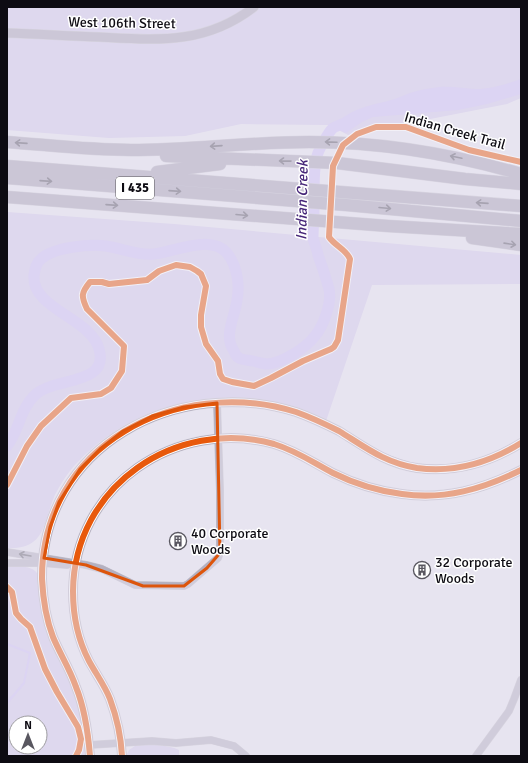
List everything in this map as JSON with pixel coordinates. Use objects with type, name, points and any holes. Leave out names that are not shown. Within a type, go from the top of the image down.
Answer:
[{"type":"highway","points":[[7,142],[101,150],[160,149],[255,143],[311,142],[383,146],[455,157],[521,174]]},
{"type":"highway","points":[[101,150],[121,156],[184,156],[267,161],[337,163],[521,184]]},
{"type":"highway","points":[[130,175],[222,164],[267,161]]},
{"type":"highway","name":"I 435","points":[[7,166],[130,175],[264,192],[346,205],[521,221]]},
{"type":"highway","name":"I 435","points":[[7,178],[264,192],[347,192],[521,206]]},
{"type":"highway","points":[[7,197],[345,223],[521,234]]},
{"type":"highway","points":[[388,226],[521,246]]},
{"type":"street","name":"West 106th Street","points":[[7,33],[148,40],[176,39],[204,33],[223,26],[254,7]]},
{"type":"street","points":[[90,756],[81,700],[49,621],[44,595],[43,561],[50,527],[59,502],[66,490],[80,469],[100,449],[124,431],[152,416],[184,407],[232,402],[265,405],[295,412],[338,431],[379,456],[402,465],[422,468],[446,470],[477,464],[498,456],[521,443]]},
{"type":"street","points":[[7,563],[43,561],[86,564],[102,569],[135,585],[184,586],[188,584],[218,558],[220,553],[220,491],[217,403]]},
{"type":"street","points":[[122,756],[118,723],[110,699],[79,636],[74,605],[74,578],[75,564],[80,547],[92,519],[108,494],[128,474],[150,459],[176,447],[218,438],[250,440],[275,445],[300,454],[330,471],[360,484],[390,493],[414,496],[442,495],[469,491],[495,482],[521,470]]},
{"type":"street","points":[[7,552],[43,561]]},
{"type":"street","points":[[476,756],[509,711],[521,680]]},
{"type":"street","points":[[89,745],[121,742],[176,742],[212,740],[234,746],[246,756]]},
{"type":"highlighted area","points":[[217,403],[220,553],[207,568],[184,586],[143,586],[86,565],[44,558],[50,527],[59,502],[80,469],[100,449],[123,431],[152,416],[184,407]]},
{"type":"shaded area","points":[[7,7],[521,7],[521,98],[507,104],[348,135],[329,125],[241,124],[185,136],[109,138],[7,130]]},
{"type":"shaded area","points":[[521,79],[521,94],[487,104],[458,110],[373,117],[362,122],[346,133],[332,127],[339,120],[354,111],[417,91],[444,87],[482,89]]},
{"type":"shaded area","points":[[7,212],[174,224],[521,255],[521,284],[372,285],[326,421],[281,405],[266,401],[240,398],[214,398],[163,408],[139,418],[116,431],[95,446],[73,467],[57,491],[38,538],[24,547],[7,548]]},
{"type":"shaded area","points":[[7,567],[29,568],[36,572],[39,576],[83,721],[86,756],[7,756]]},
{"type":"shaded area","points":[[138,744],[159,745],[175,748],[179,750],[179,756],[126,756],[129,750]]},
{"type":"waterway","name":"Indian Creek","points":[[7,446],[26,407],[35,395],[43,389],[88,375],[96,369],[100,361],[99,349],[94,338],[85,329],[51,305],[42,297],[36,287],[34,275],[37,264],[41,259],[54,252],[72,247],[90,246],[106,246],[136,253],[148,254],[162,253],[202,244],[220,248],[227,253],[230,258],[235,269],[238,282],[238,294],[230,333],[231,345],[235,354],[242,359],[266,364],[272,363],[286,358],[311,341],[324,320],[330,294],[313,238],[314,174],[316,159],[322,144],[332,129],[348,122]]},
{"type":"waterway","name":"Indian Creek","points":[[7,644],[30,653],[24,683],[7,703]]},
{"type":"cycle path","name":"Indian Creek Trail","points":[[7,485],[27,446],[41,426],[71,398],[101,394],[111,388],[122,371],[124,346],[87,309],[84,301],[83,295],[90,282],[102,282],[109,284],[147,280],[159,271],[176,265],[190,267],[197,271],[201,274],[206,286],[201,315],[201,327],[206,344],[218,361],[220,374],[223,379],[254,386],[303,361],[331,349],[338,340],[350,259],[346,253],[329,237],[333,166],[343,145],[357,134],[376,127],[406,127],[469,150],[521,162]]},
{"type":"cycle path","points":[[90,756],[82,704],[74,680],[48,623],[42,579],[48,532],[65,491],[91,458],[124,431],[164,413],[206,404],[251,403],[296,412],[339,431],[385,458],[406,466],[417,468],[445,469],[471,465],[497,456],[521,443]]},
{"type":"cycle path","points":[[122,756],[121,741],[115,713],[110,699],[85,653],[79,636],[75,618],[73,591],[78,553],[91,520],[111,491],[137,468],[168,451],[201,441],[237,438],[274,444],[297,453],[333,473],[358,484],[402,494],[449,494],[478,488],[521,470]]},
{"type":"cycle path","points":[[7,587],[12,592],[16,613],[30,627],[45,669],[78,727],[81,739],[76,756]]},
{"type":"place","name":"40 Corporate Woods","points":[[178,541]]},
{"type":"place","name":"32 Corporate Woods","points":[[422,570]]}]
